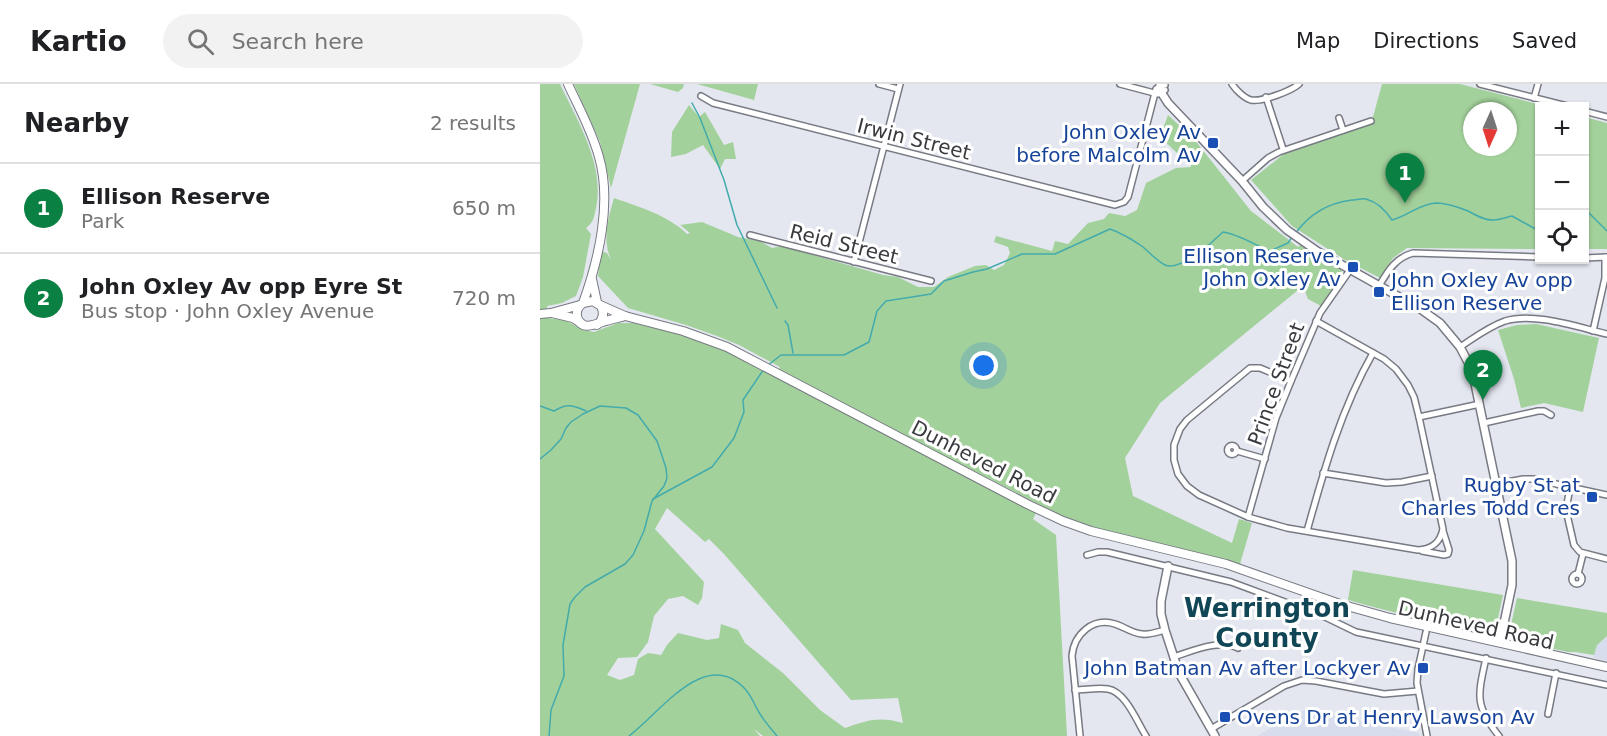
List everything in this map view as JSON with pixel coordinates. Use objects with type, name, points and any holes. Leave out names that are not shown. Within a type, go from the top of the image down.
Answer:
[{"type":"main road","points":[[568,84],[594,140],[604,178],[604,215],[592,278],[578,310],[580,321],[584,324]]},
{"type":"main road","points":[[592,278],[603,310],[601,321],[597,325]]},
{"type":"main road","points":[[540,314],[551,313],[590,300],[599,303]]},
{"type":"main road","name":"Dunheved Road","points":[[599,303],[625,316],[699,335],[727,347],[1064,521],[1104,535],[1235,567],[1340,604],[1499,645],[1607,669]]},
{"type":"main road","points":[[551,313],[573,318],[589,326],[625,316]]},
{"type":"main road","name":"Dunheved Road","points":[[1340,604],[1375,618],[1426,632],[1499,645]]},
{"type":"main road","points":[[1415,624],[1426,632],[1437,629]]},
{"type":"street","points":[[854,262],[899,86],[879,84]]},
{"type":"street","points":[[1120,84],[1162,88],[1168,103],[1287,230],[1433,318],[1446,329],[1460,347],[1472,372],[1480,404],[1513,569],[1512,585],[1499,645]]},
{"type":"street","points":[[1232,84],[1248,99],[1257,100],[1288,91],[1299,84]]},
{"type":"street","points":[[1480,84],[1550,102]]},
{"type":"street","points":[[1534,98],[1538,84]]},
{"type":"street","name":"Irwin Street","points":[[701,96],[713,103],[1113,205],[1121,204],[1128,197],[1162,88]]},
{"type":"street","points":[[1266,98],[1284,149]]},
{"type":"street","points":[[1589,112],[1607,117]]},
{"type":"street","points":[[1339,118],[1343,130]]},
{"type":"street","points":[[1242,181],[1268,158],[1284,149],[1371,121]]},
{"type":"street","name":"Reid Street","points":[[750,235],[931,281]]},
{"type":"street","points":[[1379,286],[1396,261],[1413,253],[1535,257]]},
{"type":"street","points":[[1589,258],[1606,257],[1605,278],[1593,331]]},
{"type":"street","name":"Prince Street","points":[[1248,517],[1278,414],[1291,381],[1320,313],[1350,270]]},
{"type":"street","points":[[1460,347],[1494,326],[1520,318],[1541,319],[1607,334]]},
{"type":"street","points":[[1291,381],[1260,368],[1250,368],[1187,420],[1176,438],[1173,453],[1178,474],[1187,486],[1199,495],[1248,517],[1287,528],[1447,555],[1449,550],[1414,397],[1404,380],[1389,363],[1316,321]]},
{"type":"street","points":[[1307,531],[1333,442],[1360,376],[1373,353]]},
{"type":"street","points":[[1419,417],[1480,404]]},
{"type":"street","points":[[1484,423],[1538,411],[1551,415]]},
{"type":"street","points":[[1237,451],[1264,459]]},
{"type":"street","points":[[1323,472],[1386,483],[1432,476]]},
{"type":"street","points":[[1497,484],[1526,479],[1607,495]]},
{"type":"street","points":[[1570,487],[1566,503],[1574,545],[1583,554],[1607,559]]},
{"type":"street","points":[[1418,550],[1431,548],[1436,544],[1443,529]]},
{"type":"street","points":[[1087,555],[1107,552],[1231,582],[1323,615],[1356,632],[1607,685]]},
{"type":"street","points":[[1578,574],[1583,554]]},
{"type":"street","points":[[1168,567],[1161,601],[1165,630],[1181,679],[1213,733],[1284,686],[1302,680],[1381,694],[1418,691]]},
{"type":"street","points":[[1080,736],[1073,649],[1077,639],[1087,628],[1107,622],[1139,634],[1165,630]]},
{"type":"street","points":[[1426,632],[1417,674],[1427,736]]},
{"type":"street","points":[[1173,657],[1216,645],[1238,648]]},
{"type":"street","points":[[1486,658],[1480,691],[1481,707],[1486,720],[1499,736]]},
{"type":"street","points":[[1548,714],[1556,674]]},
{"type":"street","points":[[1075,690],[1105,688],[1116,692],[1124,699],[1146,736]]},
{"type":"shaded area","points":[[1607,636],[1607,661],[1593,657],[1597,645]]},
{"type":"shaded area","points":[[1308,710],[1419,733],[1420,736],[1257,736],[1298,712]]},
{"type":"green space","points":[[540,84],[560,84],[588,144],[597,176],[598,192],[594,217],[586,228],[591,234],[583,277],[576,296],[562,303],[547,306],[547,318],[565,320],[583,330],[594,332],[618,323],[633,323],[682,335],[730,353],[775,374],[870,427],[1036,513],[1033,519],[1056,535],[1067,736],[763,736],[754,729],[760,736],[540,736]],"holes":[[[667,508],[705,542],[709,539],[724,554],[851,700],[898,698],[903,723],[874,720],[845,728],[820,710],[783,673],[745,643],[738,630],[721,624],[719,638],[707,640],[678,633],[661,655],[648,653],[638,659],[634,675],[620,680],[607,675],[618,658],[637,657],[648,642],[654,616],[668,599],[683,596],[698,605],[702,598],[704,582],[655,529]]]},
{"type":"green space","points":[[574,84],[640,84],[611,188],[600,142]]},
{"type":"green space","points":[[650,84],[684,84],[678,92]]},
{"type":"green space","points":[[697,84],[758,84],[754,100]]},
{"type":"green space","points":[[1382,84],[1460,84],[1535,103],[1535,249],[1407,248],[1393,258],[1380,278],[1345,260],[1292,226],[1251,180],[1285,153],[1371,124]]},
{"type":"green space","points":[[689,105],[699,117],[705,112],[724,145],[733,142],[736,159],[725,159],[720,169],[703,145],[686,154],[671,157],[672,132]]},
{"type":"green space","points":[[1168,115],[1194,139],[1251,211],[1298,247],[1300,245],[1341,270],[1343,274],[1321,306],[1308,299],[1303,286],[1160,403],[1125,458],[1133,496],[1232,543],[1239,519],[1252,523],[1240,564],[1085,526],[1066,518],[909,438],[779,369],[780,367],[739,345],[686,325],[628,308],[598,276],[601,251],[607,253],[611,260],[606,237],[614,198],[662,217],[687,234],[690,233],[680,225],[702,222],[738,237],[760,241],[772,248],[782,246],[883,275],[898,277],[918,287],[934,287],[948,277],[975,266],[986,265],[994,270],[1004,265],[1010,253],[1008,247],[994,242],[996,236],[1052,251],[1055,241],[1068,244],[1088,223],[1104,219],[1109,213],[1125,216],[1137,210],[1146,183],[1176,168],[1191,167],[1191,162],[1160,137]]},
{"type":"green space","points":[[1589,118],[1607,123],[1607,249],[1589,249]]},
{"type":"green space","points":[[1536,324],[1599,338],[1583,412],[1544,403],[1521,408],[1498,330],[1517,325]]},
{"type":"green space","points":[[1353,570],[1503,595],[1495,632],[1420,618],[1348,600]]},
{"type":"green space","points":[[1517,598],[1607,613],[1607,636],[1597,645],[1594,655],[1512,640],[1509,634]]},
{"type":"waterway","points":[[692,103],[724,180],[737,225],[777,308]]},
{"type":"waterway","points":[[1295,234],[1313,215],[1327,207],[1363,199],[1370,200],[1384,210],[1392,220],[1424,206],[1440,203],[1460,208],[1487,220],[1512,216],[1535,229]]},
{"type":"waterway","points":[[1589,213],[1607,231]]},
{"type":"waterway","points":[[767,366],[781,355],[844,355],[869,342],[877,311],[886,301],[931,294],[944,281],[987,269],[1022,254],[1055,254],[1110,229],[1139,244],[1165,265],[1171,266],[1196,255],[1223,232],[1241,237],[1270,251],[1288,243],[1292,237]]},
{"type":"waterway","points":[[785,321],[788,325],[793,353]]},
{"type":"waterway","points":[[653,499],[712,467],[734,438],[744,412],[743,400],[764,369]]},
{"type":"waterway","points":[[540,406],[554,411],[570,406],[586,411]]},
{"type":"waterway","points":[[540,459],[561,439],[571,422],[583,414],[600,406],[626,408],[638,415],[657,441],[667,478],[664,486],[652,501],[644,531],[633,555],[625,564],[585,587],[570,604],[563,645],[564,676],[551,710],[549,736]]},
{"type":"waterway","points":[[629,736],[684,688],[700,679],[715,675],[731,678],[746,690],[762,717],[777,736]]},
{"type":"place","name":"John Oxley Av before Malcolm Av","points":[[1213,143]]},
{"type":"place","name":"Ellison Reserve","points":[[1405,203]]},
{"type":"place","name":"Ellison Reserve, John Oxley Av","points":[[1353,267]]},
{"type":"place","name":"John Oxley Av opp Ellison Reserve","points":[[1379,292]]},
{"type":"place","name":"John Oxley Av opp Eyre St","points":[[1483,400]]},
{"type":"place","name":"Rugby St at Charles Todd Cres","points":[[1592,497]]},
{"type":"place","name":"John Batman Av after Lockyer Av","points":[[1423,668]]},
{"type":"place","name":"Ovens Dr at Henry Lawson Av","points":[[1225,717]]},
{"type":"district","name":"Werrington County","points":[[1267,623]]}]
